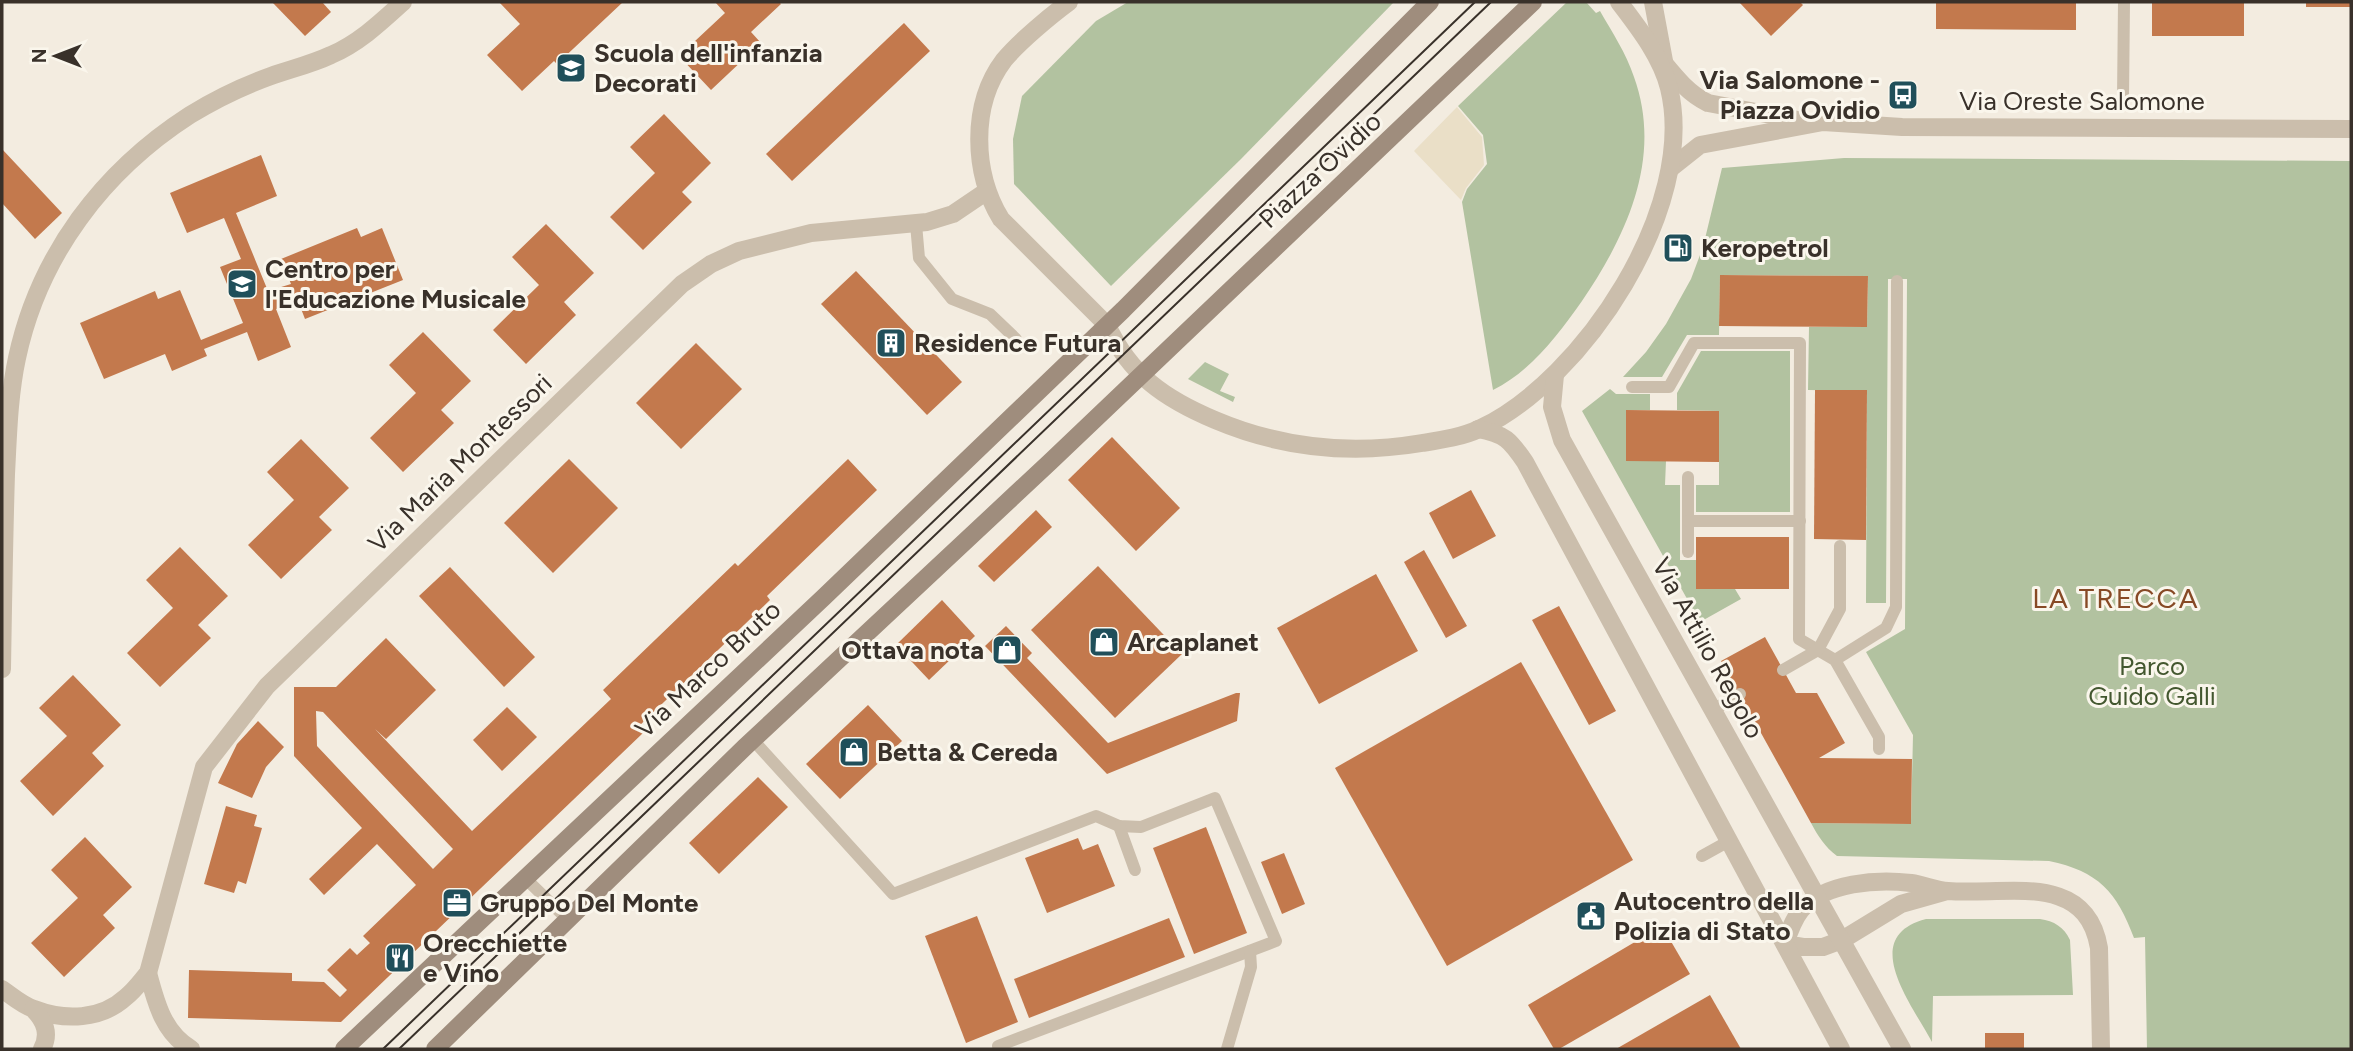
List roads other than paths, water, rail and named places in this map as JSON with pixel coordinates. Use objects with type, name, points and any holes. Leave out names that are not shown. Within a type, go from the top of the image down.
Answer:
[{"type":"main road","name":"Piazza Ovidio","points":[[1107,325],[1430,2]]},
{"type":"main road","name":"Piazza Ovidio","points":[[1141,374],[1533,2]]},
{"type":"main road","name":"Via Marco Bruto","points":[[344,1049],[814,606],[1107,325]]},
{"type":"main road","points":[[435,1049],[753,740],[1141,374]]},
{"type":"street","points":[[2,669],[8,432],[17,359],[34,300],[62,243],[80,215],[118,172],[164,132],[219,98],[331,55],[377,26],[403,2]]},
{"type":"street","points":[[1069,2],[1006,58],[996,72],[986,102],[979,132],[980,167],[987,191],[1001,219],[1107,325],[1116,346],[1157,390],[1237,430],[1287,444],[1343,449],[1392,448],[1445,439],[1478,429],[1512,409],[1555,375],[1605,314],[1648,239],[1663,203],[1671,168],[1674,129],[1653,2]]},
{"type":"street","points":[[1619,2],[1653,50],[1669,88]]},
{"type":"street","name":"Via Oreste Salomone","points":[[1653,50],[1685,87],[1708,103],[1813,123],[1902,127],[2351,129]]},
{"type":"street","name":"Via Oreste Salomone","points":[[1671,168],[1700,145],[1813,123]]},
{"type":"street","name":"Via Maria Montessori","points":[[148,973],[204,767],[267,686],[682,284],[711,264],[739,251],[774,241],[835,230],[916,224],[941,219],[987,191]]},
{"type":"street","name":"Via Attilio Regolo","points":[[1555,375],[1552,407],[1562,440],[1902,1049]]},
{"type":"street","points":[[1478,429],[1499,433],[1512,443],[1525,462],[1841,1049]]},
{"type":"street","points":[[1785,944],[1801,910],[1817,897],[1842,888],[1885,882],[1911,883],[1947,891],[2052,893],[2071,902],[2089,918],[2096,931],[2099,948],[2101,1049]]},
{"type":"street","points":[[1785,944],[1823,947],[1842,940],[1902,904],[1947,891]]},
{"type":"street","points":[[33,1009],[68,1017],[94,1015],[110,1009],[128,996],[148,973]]},
{"type":"street","points":[[148,973],[164,1020],[173,1036],[191,1049]]},
{"type":"street","points":[[3,990],[33,1009],[45,1024],[46,1035],[42,1049]]},
{"type":"lane","points":[[2123,98],[2124,2]]},
{"type":"lane","points":[[916,224],[919,258],[952,299],[990,314],[1016,339]]},
{"type":"lane","points":[[1835,660],[1886,628],[1896,607],[1897,281]]},
{"type":"lane","points":[[1632,387],[1669,387],[1694,343],[1800,343],[1799,639],[1835,660],[1879,737],[1879,749]]},
{"type":"lane","points":[[1688,477],[1688,552]]},
{"type":"lane","points":[[1688,521],[1800,521]]},
{"type":"lane","points":[[1783,670],[1818,650],[1840,609],[1840,546]]},
{"type":"lane","points":[[1713,710],[1740,694]]},
{"type":"lane","points":[[753,740],[893,894],[1096,816],[1119,826],[1142,827],[1215,799],[1276,941],[998,1046]]},
{"type":"lane","points":[[1119,826],[1135,870]]},
{"type":"lane","points":[[1702,856],[1729,841]]},
{"type":"lane","points":[[525,878],[567,919]]},
{"type":"lane","points":[[1227,1049],[1251,967],[1250,951]]},
{"type":"tram line","points":[[383,1049],[1475,2]]},
{"type":"tram line","points":[[399,1049],[1491,2]]},
{"type":"place","name":"Scuola dell'infanzia Decorati","points":[[571,68]]},
{"type":"place","name":"Via Salomone - Piazza Ovidio","points":[[1903,95]]},
{"type":"place","name":"Keropetrol","points":[[1678,248]]},
{"type":"place","name":"Centro per l'Educazione Musicale","points":[[242,284]]},
{"type":"place","name":"Residence Futura","points":[[891,343]]},
{"type":"place","name":"Arcaplanet","points":[[1104,642]]},
{"type":"place","name":"Ottava nota","points":[[1007,650]]},
{"type":"place","name":"Betta & Cereda","points":[[854,752]]},
{"type":"place","name":"Gruppo Del Monte","points":[[457,903]]},
{"type":"place","name":"Autocentro della Polizia di Stato","points":[[1591,916]]},
{"type":"place","name":"Orecchiette e Vino","points":[[400,958]]},
{"type":"district","name":"LA TRECCA","points":[[2116,598]]},
{"type":"park label","name":"Parco Guido Galli","points":[[2152,681]]}]
